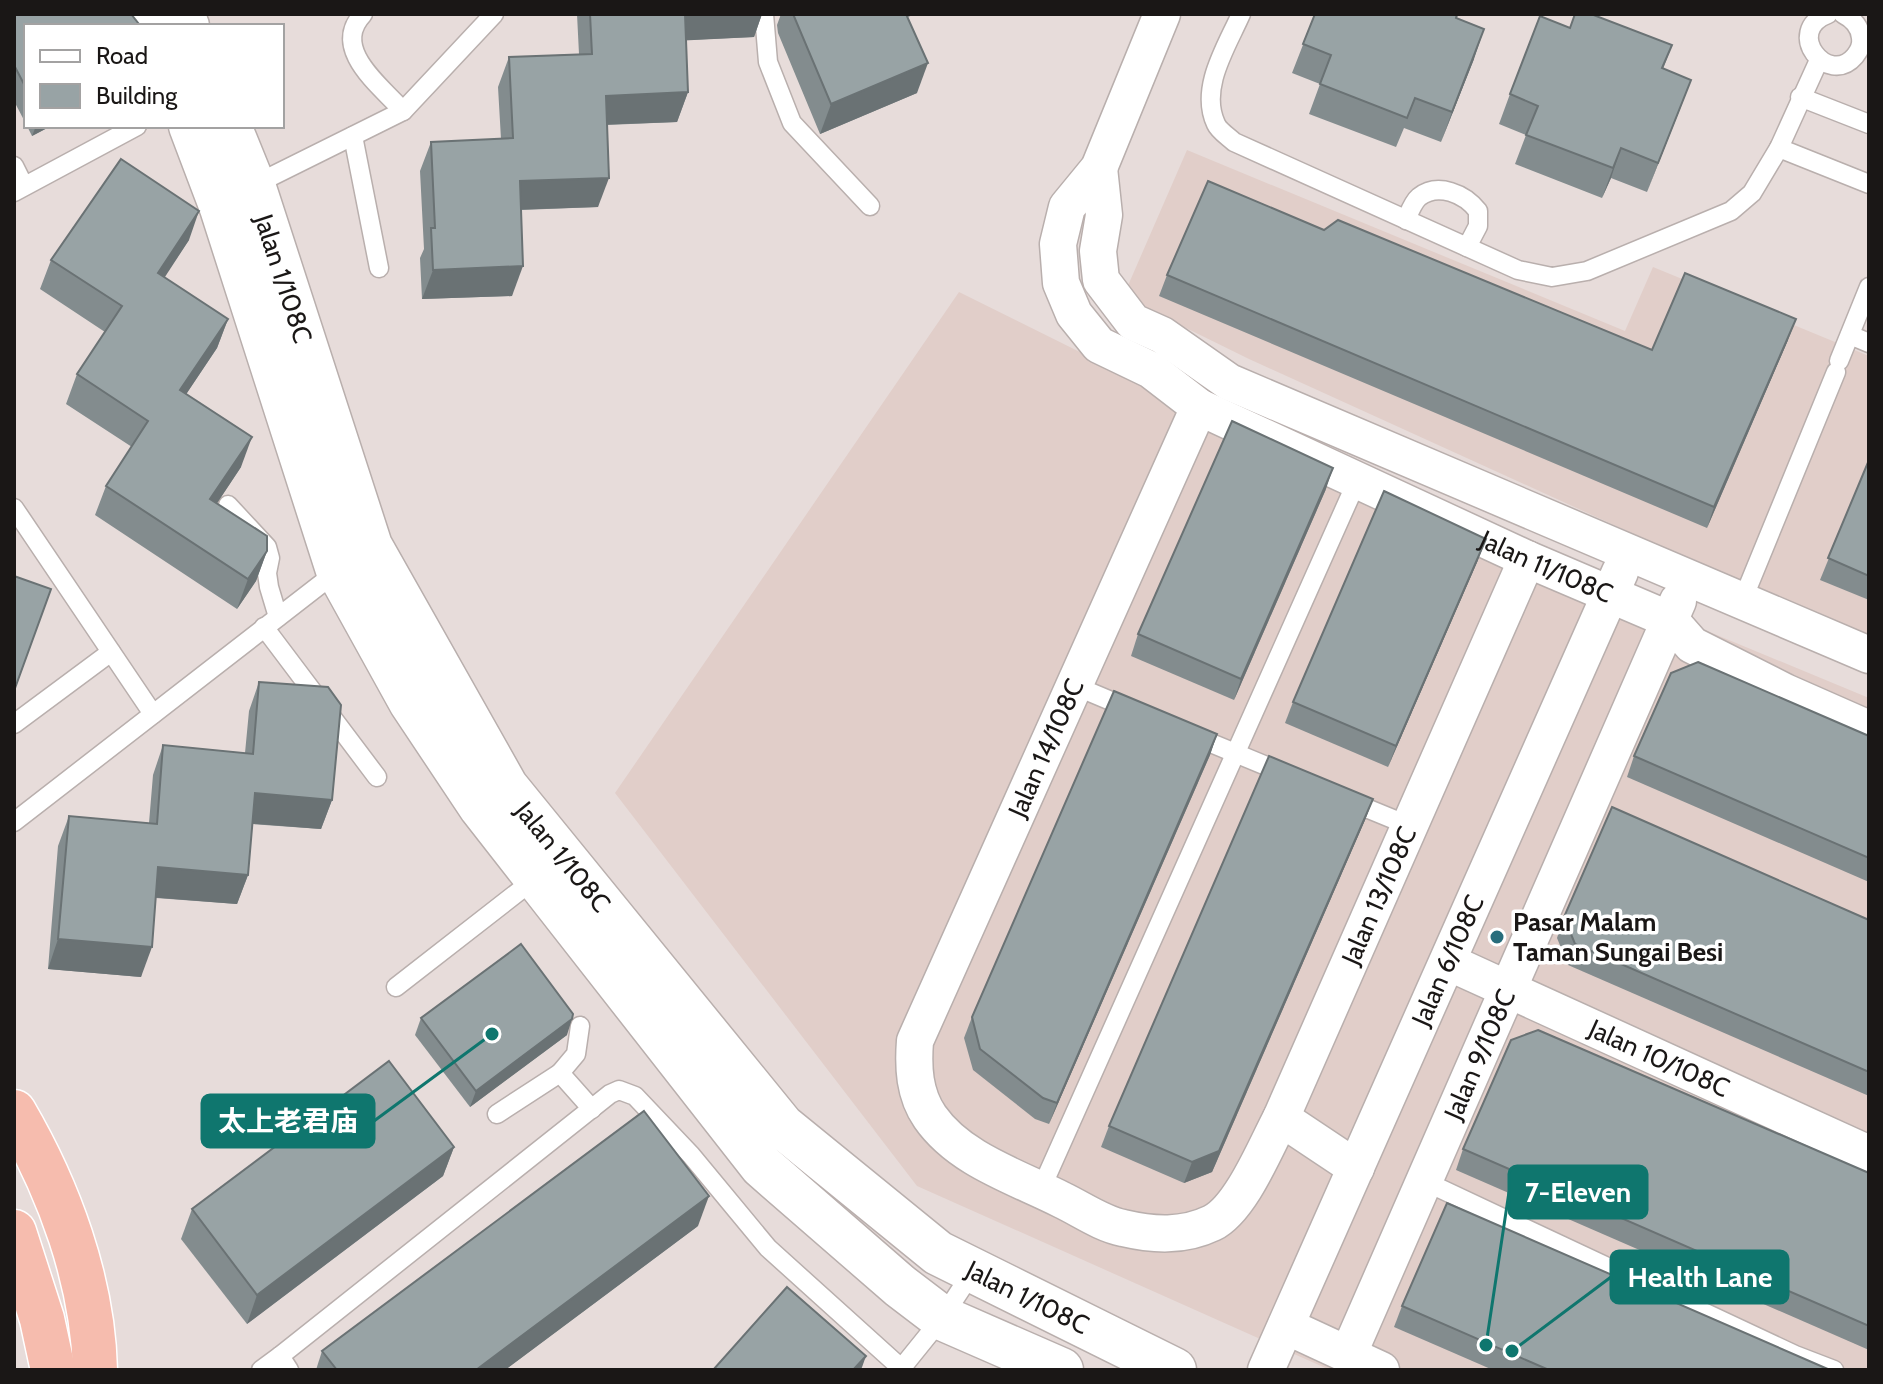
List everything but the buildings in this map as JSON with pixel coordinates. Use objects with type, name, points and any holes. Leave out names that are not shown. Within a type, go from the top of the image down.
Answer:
[{"type":"highway","points":[[14,1112],[33,1144],[59,1207],[82,1277],[95,1350],[95,1370]]},
{"type":"highway","points":[[14,1232],[42,1319],[53,1370]]},
{"type":"street","name":"Jalan 11/108C","points":[[1162,14],[1099,168],[1067,207],[1058,244],[1061,283],[1074,314],[1099,345],[1151,370],[1199,407],[1527,559],[1670,620],[1692,645],[1785,692],[1869,729]]},
{"type":"street","name":"Jalan 1/108C","points":[[192,128],[238,196]]},
{"type":"street","name":"Jalan 1/108C","points":[[229,128],[238,196],[354,558],[411,702],[481,807],[762,1166],[900,1286],[942,1318],[1061,1370]]},
{"type":"street","name":"Jalan 11/108C","points":[[1099,168],[1104,215],[1098,251],[1101,280],[1133,322],[1162,335],[1229,382],[1869,655]]},
{"type":"street","name":"Jalan 14/108C","points":[[1041,1189],[983,1163],[953,1141],[930,1117],[918,1093],[913,1067],[915,1041],[1199,407]]},
{"type":"street","name":"Jalan 6/108C","points":[[1266,1370],[1629,552]]},
{"type":"street","name":"Jalan 1/108C","points":[[354,558],[506,787],[782,1126],[938,1253],[1174,1370]]},
{"type":"street","name":"Jalan 13/108C","points":[[1041,1189],[1118,1227],[1156,1234],[1187,1232],[1215,1222],[1236,1200],[1281,1118],[1527,559]]},
{"type":"street","name":"Jalan 9/108C","points":[[1348,1355],[1508,989],[1598,804],[1688,578]]},
{"type":"street","name":"Jalan 10/108C","points":[[1448,962],[1869,1154]]},
{"type":"street","points":[[1281,1118],[1356,1168]]},
{"type":"street","points":[[1286,1326],[1381,1370]]},
{"type":"lane","points":[[363,14],[357,20],[352,40],[354,55],[403,111]]},
{"type":"lane","points":[[238,196],[403,111],[494,14]]},
{"type":"lane","points":[[764,14],[768,62],[792,123],[870,206]]},
{"type":"lane","points":[[1241,14],[1212,82],[1211,103],[1216,126],[1234,142],[1518,270],[1552,277],[1587,271],[1731,211],[1752,193],[1779,148],[1819,60]]},
{"type":"lane","points":[[1828,14],[1814,23],[1810,32],[1812,52],[1819,60],[1839,65],[1849,62],[1861,45],[1861,35],[1851,18],[1843,14]]},
{"type":"lane","points":[[1800,97],[1869,124]]},
{"type":"lane","points":[[14,166],[19,189],[133,128]]},
{"type":"lane","points":[[353,136],[379,268]]},
{"type":"lane","points":[[1779,148],[1869,184]]},
{"type":"lane","points":[[1406,220],[1418,197],[1437,189],[1456,194],[1471,202],[1478,211],[1478,226],[1467,247]]},
{"type":"lane","points":[[1743,599],[1869,287]]},
{"type":"lane","points":[[1850,335],[1869,343]]},
{"type":"lane","points":[[1041,1189],[1357,481]]},
{"type":"lane","points":[[228,505],[267,547],[270,558],[267,573],[271,622],[377,777]]},
{"type":"lane","points":[[14,508],[153,714]]},
{"type":"lane","points":[[14,822],[354,558]]},
{"type":"lane","points":[[14,724],[111,652]]},
{"type":"lane","points":[[1073,685],[1147,716]]},
{"type":"lane","points":[[1176,728],[1308,784]]},
{"type":"lane","points":[[1337,796],[1410,826]]},
{"type":"lane","points":[[396,987],[538,876]]},
{"type":"lane","points":[[497,1114],[560,1073],[576,1054],[580,1026]]},
{"type":"lane","points":[[560,1073],[592,1109]]},
{"type":"lane","points":[[261,1370],[285,1363],[619,1090],[635,1096],[691,1155],[768,1248],[901,1369],[942,1318],[973,1271]]},
{"type":"lane","points":[[1424,1181],[1791,1362],[1834,1370]]},
{"type":"shaded area","points":[[1187,150],[1625,331],[1653,267],[1869,356],[1869,641],[1249,359],[1123,297]]},
{"type":"shaded area","points":[[959,292],[1102,363],[1210,425],[1869,698],[1869,1370],[1330,1370],[917,1186],[615,793]]},
{"type":"place","name":"Pasar Malam Taman Sungai Besi","points":[[1497,937]]},
{"type":"place","name":"太上老君庙","points":[[492,1034]]},
{"type":"place","name":"7-Eleven","points":[[1486,1345]]},
{"type":"place","name":"Health Lane","points":[[1512,1351]]}]
